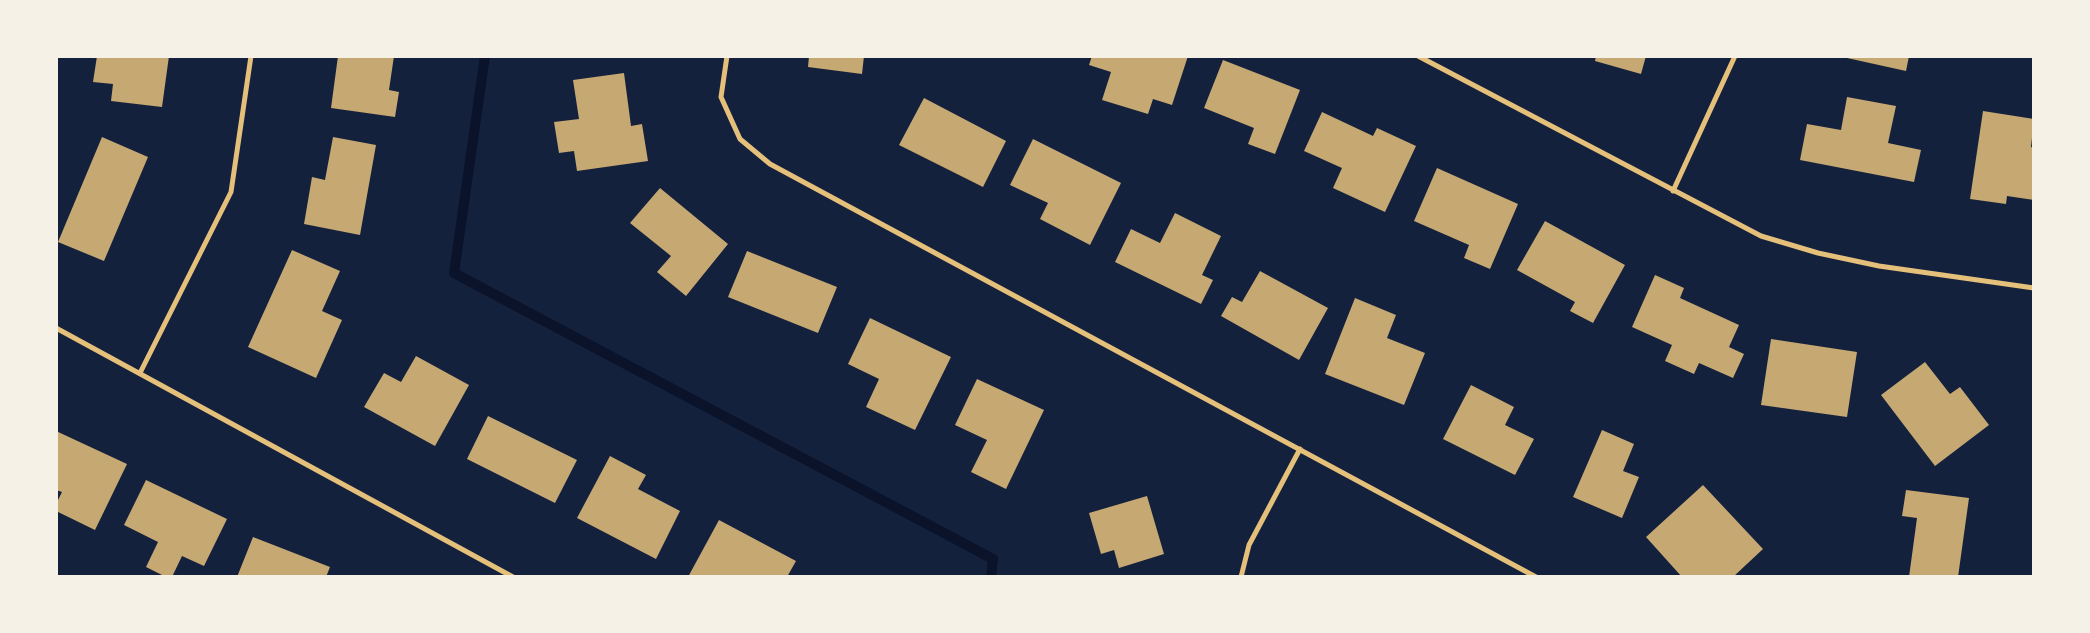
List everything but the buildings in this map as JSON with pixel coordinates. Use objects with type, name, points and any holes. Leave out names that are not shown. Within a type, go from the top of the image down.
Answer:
[{"type":"street","points":[[140,373],[231,192],[251,56]]},
{"type":"street","points":[[727,56],[721,98],[740,139],[770,164],[1536,577]]},
{"type":"street","points":[[1418,56],[1761,236],[1818,253],[1879,266],[2034,288]]},
{"type":"street","points":[[1673,191],[1735,56]]},
{"type":"street","points":[[56,328],[513,577]]},
{"type":"street","points":[[1241,577],[1249,545],[1300,449]]},
{"type":"waterway","points":[[485,56],[454,273],[993,559],[991,577]]}]
